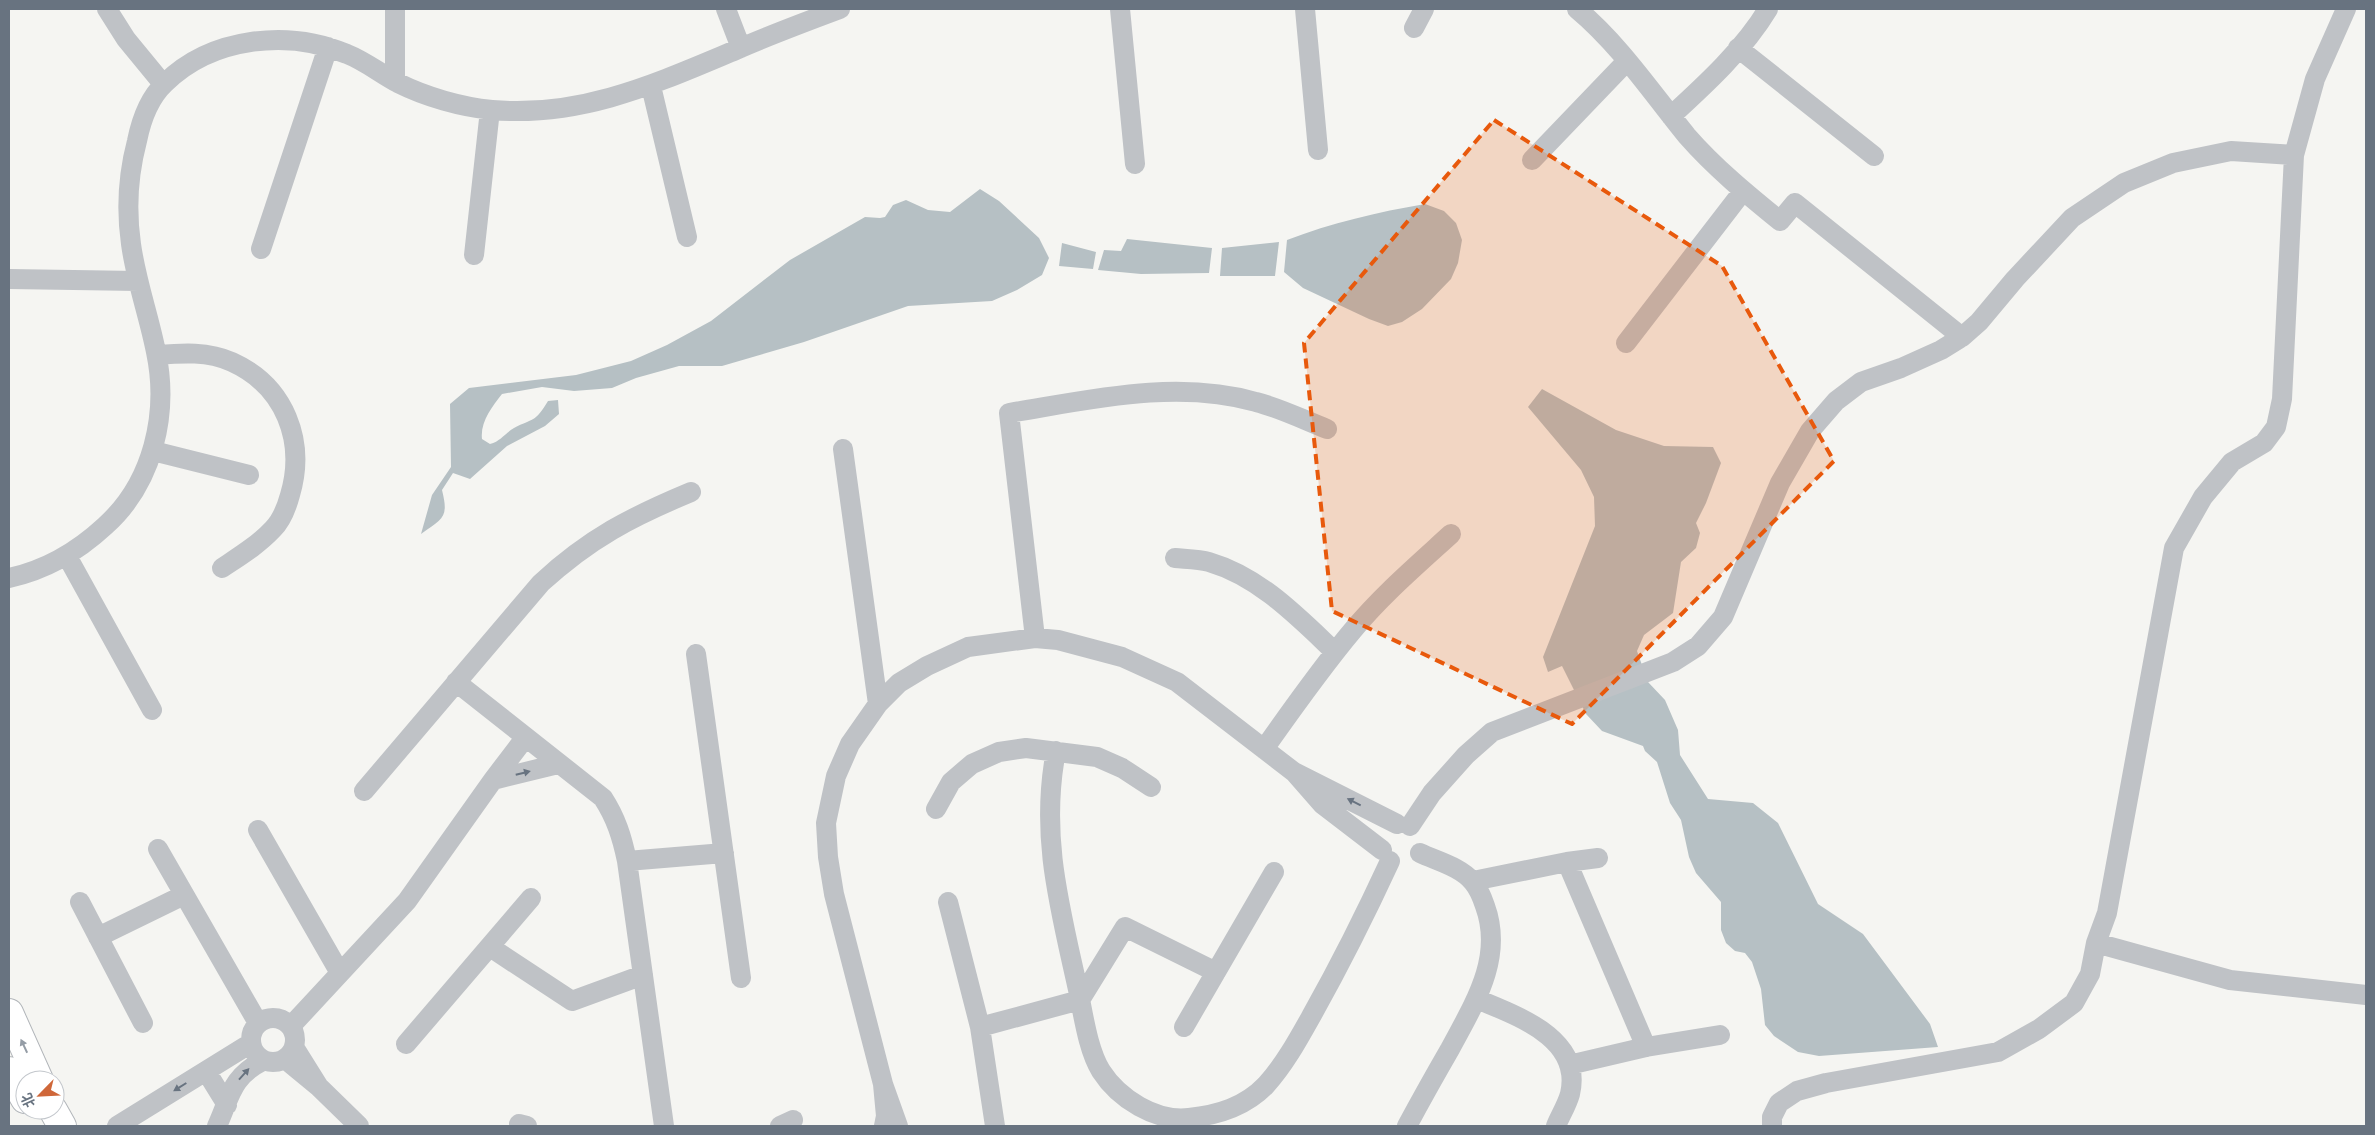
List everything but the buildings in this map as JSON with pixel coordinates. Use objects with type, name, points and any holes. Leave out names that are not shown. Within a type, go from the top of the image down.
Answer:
[{"type":"street","points":[[107,9],[126,39],[163,84]]},
{"type":"street","points":[[395,9],[395,81]]},
{"type":"street","points":[[726,9],[741,48]]},
{"type":"street","points":[[9,578],[68,556],[115,517],[144,472],[153,451],[159,421],[161,388],[157,355],[131,244],[129,212],[130,168],[139,129],[149,105],[163,84],[187,64],[208,54],[242,43],[297,40],[328,46],[351,55],[395,81],[429,97],[490,110],[539,110],[601,101],[651,86],[840,9]]},
{"type":"street","points":[[1120,9],[1135,164]]},
{"type":"street","points":[[1305,9],[1318,150]]},
{"type":"street","points":[[1414,28],[1424,9]]},
{"type":"street","points":[[1577,9],[1627,61],[1671,116],[1711,161],[1743,191],[1780,222],[1795,202],[1962,337]]},
{"type":"street","points":[[1671,116],[1697,93],[1738,48],[1768,9]]},
{"type":"street","points":[[1772,1126],[1772,1117],[1779,1103],[1797,1091],[1826,1083],[1998,1052],[2039,1029],[2074,1003],[2090,974],[2096,943],[2106,912],[2174,548],[2203,497],[2232,462],[2264,443],[2276,427],[2282,399],[2294,155],[2315,79],[2346,9]]},
{"type":"street","points":[[262,249],[328,46]]},
{"type":"street","points":[[1738,48],[1874,156]]},
{"type":"street","points":[[1532,160],[1627,61]]},
{"type":"street","points":[[651,86],[687,237]]},
{"type":"street","points":[[474,255],[490,110]]},
{"type":"street","points":[[1056,751],[1051,774],[1049,834],[1052,868],[1088,1034],[1101,1070],[1119,1092],[1148,1111],[1179,1119],[1214,1115],[1237,1106],[1266,1085],[1292,1050],[1347,953],[1386,855],[1381,843],[1386,830],[1404,825],[1466,755],[1492,732],[1672,662],[1698,646],[1723,617],[1780,483],[1810,432],[1836,400],[1861,382],[1901,368],[1941,350],[1962,337],[1979,322],[2015,279],[2072,218],[2124,183],[2173,163],[2231,151],[2294,155]]},
{"type":"street","points":[[1626,343],[1743,191]]},
{"type":"street","points":[[9,279],[138,280]]},
{"type":"street","points":[[157,355],[207,354],[232,362],[256,376],[275,397],[290,424],[296,450],[296,476],[287,504],[275,528],[253,548],[222,568]]},
{"type":"street","points":[[1035,638],[1009,413],[1129,394],[1199,392],[1256,402],[1327,430]]},
{"type":"street","points":[[843,449],[878,704]]},
{"type":"street","points":[[153,451],[248,475]]},
{"type":"street","points":[[364,791],[542,582],[563,563],[595,540],[636,516],[691,492]]},
{"type":"street","points":[[1264,749],[1354,628],[1399,582],[1451,534]]},
{"type":"street","points":[[68,556],[152,710]]},
{"type":"street","points":[[1175,558],[1209,562],[1256,583],[1289,609],[1335,652]]},
{"type":"street","points":[[898,1126],[883,1084],[834,894],[828,857],[826,823],[836,776],[850,744],[878,704],[899,683],[920,670],[968,647],[1035,638],[1058,640],[1122,656],[1176,682],[1294,772],[1322,804],[1396,864],[1410,863],[1420,853],[1421,840],[1415,829],[1294,772]]},
{"type":"street","points":[[696,654],[741,978]]},
{"type":"street","points":[[456,682],[603,798],[614,814],[621,833],[627,860],[664,1126]]},
{"type":"street","points":[[291,1026],[407,900],[525,738]]},
{"type":"street","points":[[936,809],[951,782],[972,764],[999,752],[1026,748],[1097,757],[1122,768],[1151,787]]},
{"type":"street","points":[[493,780],[558,764]]},
{"type":"street","points":[[258,830],[340,973]]},
{"type":"street","points":[[158,849],[258,1023]]},
{"type":"street","points":[[627,860],[724,853]]},
{"type":"street","points":[[1407,1126],[1477,999],[1487,972],[1493,945],[1489,915],[1481,894],[1473,881],[1461,871],[1420,853]]},
{"type":"street","points":[[1473,881],[1567,862],[1598,858]]},
{"type":"street","points":[[1567,862],[1646,1047]]},
{"type":"street","points":[[1184,1027],[1274,872]]},
{"type":"street","points":[[98,937],[184,895]]},
{"type":"street","points":[[406,1044],[531,898]]},
{"type":"street","points":[[80,902],[143,1024]]},
{"type":"street","points":[[948,902],[980,1027],[995,1126]]},
{"type":"street","points":[[980,1027],[1080,1000],[1125,927],[1216,972]]},
{"type":"street","points":[[2096,943],[2230,980],[2366,995]]},
{"type":"street","points":[[490,947],[572,1001],[643,975]]},
{"type":"street","points":[[1477,999],[1530,1022],[1550,1036],[1561,1049],[1568,1065],[1570,1094],[1556,1126]]},
{"type":"street","points":[[9,1013],[35,1070]]},
{"type":"street","points":[[279,1018],[291,1026],[296,1040],[290,1053],[271,1062],[258,1056],[251,1043],[251,1036],[258,1023],[264,1019],[279,1018]]},
{"type":"street","points":[[1568,1065],[1646,1047],[1720,1035]]},
{"type":"street","points":[[117,1126],[146,1119],[206,1071],[251,1043]]},
{"type":"street","points":[[290,1053],[319,1087],[359,1126]]},
{"type":"street","points":[[217,1126],[227,1105],[231,1089],[248,1069],[264,1060]]},
{"type":"street","points":[[206,1071],[227,1105]]},
{"type":"street","points":[[883,1084],[886,1116],[884,1126]]},
{"type":"highlighted area","points":[[1494,120],[1722,266],[1834,461],[1572,724],[1332,611],[1304,343]]},
{"type":"shaded area","points":[[980,189],[999,201],[1039,238],[1049,258],[1042,275],[1017,290],[992,301],[908,306],[804,342],[722,366],[679,366],[636,378],[612,388],[574,391],[542,387],[502,394],[494,404],[483,427],[482,439],[490,444],[514,428],[537,417],[548,401],[558,400],[559,414],[545,426],[507,446],[470,479],[453,473],[442,490],[445,506],[442,516],[435,524],[421,534],[432,495],[451,467],[450,404],[469,388],[576,375],[631,361],[667,345],[711,321],[790,260],[865,217],[885,217],[893,205],[906,200],[928,210],[950,212]]},
{"type":"shaded area","points":[[1425,204],[1444,211],[1456,223],[1462,240],[1458,263],[1451,279],[1422,309],[1402,322],[1388,326],[1369,319],[1303,288],[1284,272],[1287,240],[1355,219]]},
{"type":"shaded area","points":[[1127,239],[1212,248],[1209,273],[1141,274],[1098,270],[1104,250],[1121,251]]},
{"type":"shaded area","points":[[1279,242],[1275,276],[1220,276],[1222,248]]},
{"type":"shaded area","points":[[1062,243],[1096,252],[1093,269],[1059,266]]},
{"type":"shaded area","points":[[1542,389],[1616,430],[1664,446],[1713,447],[1721,463],[1706,503],[1696,523],[1700,533],[1696,548],[1681,562],[1673,613],[1644,635],[1637,651],[1648,682],[1665,700],[1678,730],[1680,755],[1708,799],[1753,803],[1778,823],[1818,904],[1863,934],[1930,1024],[1938,1047],[1819,1056],[1798,1052],[1774,1036],[1765,1025],[1761,989],[1752,962],[1745,953],[1735,951],[1726,943],[1721,930],[1721,902],[1696,873],[1689,857],[1681,820],[1670,803],[1657,762],[1645,751],[1643,746],[1602,731],[1586,714],[1562,666],[1548,672],[1543,657],[1595,526],[1594,497],[1581,470],[1528,407]]}]
